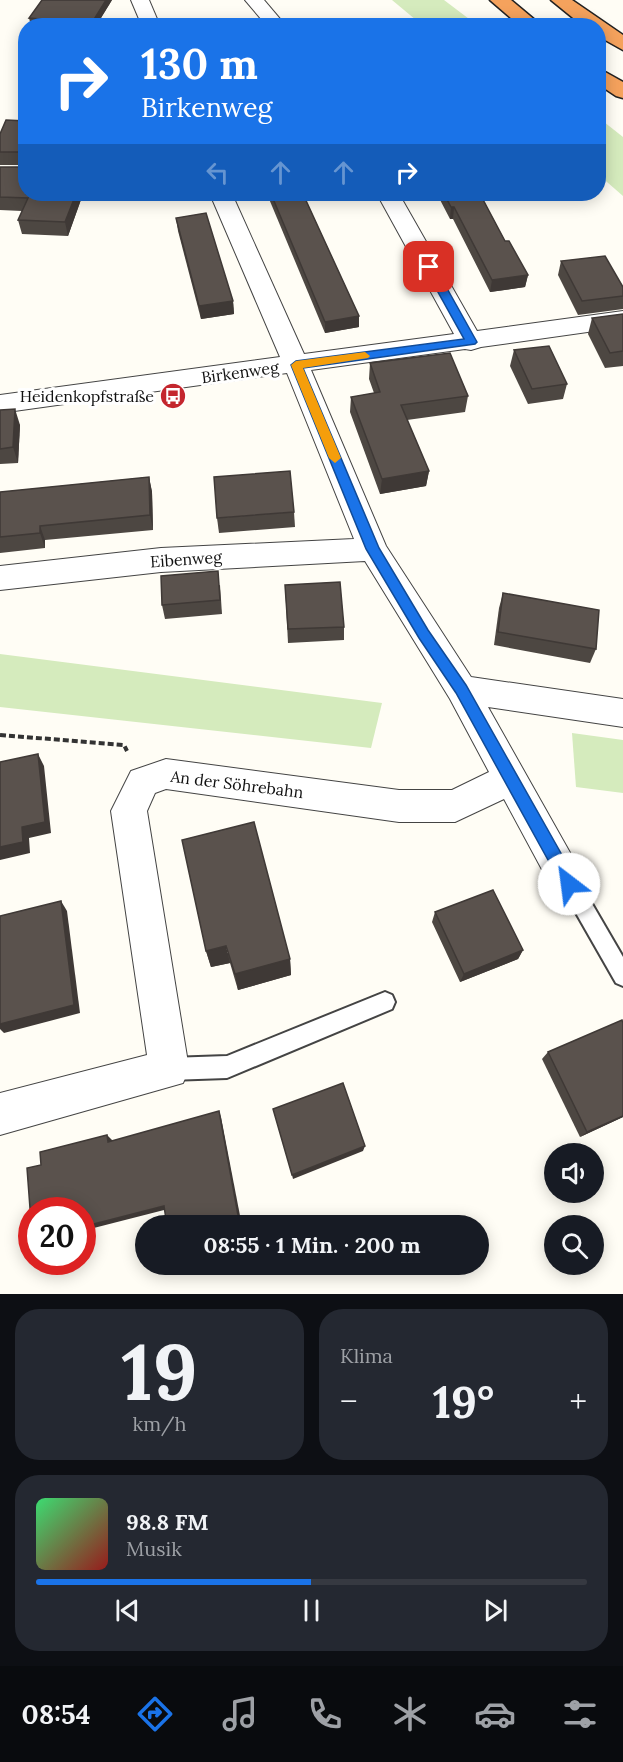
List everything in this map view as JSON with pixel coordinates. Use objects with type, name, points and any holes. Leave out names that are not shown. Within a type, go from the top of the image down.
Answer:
[{"type":"highway","points":[[499,0],[523,18]]},
{"type":"highway","points":[[560,0],[586,18]]},
{"type":"highway","points":[[606,32],[623,44]]},
{"type":"highway","points":[[606,80],[623,92]]},
{"type":"street","points":[[140,0],[148,18]]},
{"type":"street","points":[[254,0],[271,18]]},
{"type":"street","points":[[224,201],[373,549],[423,634],[461,689],[559,865]]},
{"type":"street","points":[[392,201],[471,342]]},
{"type":"street","name":"Birkenweg","points":[[0,404],[471,342],[623,319]]},
{"type":"street","name":"Eibenweg","points":[[0,578],[161,560],[373,549]]},
{"type":"street","points":[[461,689],[623,713]]},
{"type":"street","name":"An der Söhrebahn","points":[[143,782],[166,774],[399,806],[455,806],[510,778]]},
{"type":"street","points":[[0,1114],[169,1069],[129,811],[143,782]]},
{"type":"lane","points":[[559,865],[623,976]]},
{"type":"lane","points":[[169,1069],[227,1067],[385,1002]]},
{"type":"path","points":[[0,735],[124,745],[143,782]]},
{"type":"green space","points":[[392,0],[444,0],[468,18],[414,18]]},
{"type":"green space","points":[[606,124],[623,137],[623,196],[606,181]]},
{"type":"green space","points":[[0,654],[382,703],[371,748],[0,707]]},
{"type":"green space","points":[[572,733],[623,740],[623,793],[576,787]]},
{"type":"building","points":[[42,0],[106,0],[95,18],[29,18]]},
{"type":"building","points":[[6,120],[18,121],[18,152],[0,152],[0,134]]},
{"type":"building","points":[[0,167],[18,167],[18,198],[0,197]]},
{"type":"building","points":[[27,201],[73,201],[65,222],[18,220]]},
{"type":"building","points":[[274,201],[306,201],[359,316],[325,322]]},
{"type":"building","points":[[448,201],[484,201],[505,241],[509,241],[528,275],[492,280],[454,207],[451,207]]},
{"type":"building","points":[[206,213],[233,301],[199,306],[176,218]]},
{"type":"building","points":[[605,256],[623,287],[623,296],[582,301],[561,261]]},
{"type":"building","points":[[623,314],[623,351],[610,353],[592,318]]},
{"type":"building","points":[[549,346],[567,384],[532,389],[514,350]]},
{"type":"building","points":[[450,353],[468,396],[401,405],[429,471],[382,479],[351,397],[380,392],[370,363]]},
{"type":"building","points":[[15,409],[13,447],[0,449],[0,410]]},
{"type":"building","points":[[290,471],[294,512],[217,518],[214,477]]},
{"type":"building","points":[[149,477],[150,515],[40,526],[40,533],[0,537],[0,492]]},
{"type":"building","points":[[218,571],[220,600],[162,605],[161,576]]},
{"type":"building","points":[[340,582],[344,627],[288,629],[285,585]]},
{"type":"building","points":[[503,593],[599,610],[596,649],[498,632]]},
{"type":"building","points":[[38,754],[45,822],[22,827],[23,842],[0,847],[0,762]]},
{"type":"building","points":[[254,822],[290,959],[235,974],[226,946],[206,951],[182,840]]},
{"type":"building","points":[[493,890],[523,950],[464,974],[435,912]]},
{"type":"building","points":[[61,901],[74,1005],[0,1024],[0,916]]},
{"type":"building","points":[[622,1020],[623,1116],[587,1132],[548,1052]]},
{"type":"building","points":[[343,1083],[365,1146],[292,1175],[273,1109]]},
{"type":"building","points":[[219,1111],[238,1215],[165,1215],[164,1206],[96,1223],[96,1197],[29,1197],[27,1168],[41,1165],[40,1152],[107,1135],[108,1142]]},
{"type":"slow traffic","points":[[335,458],[296,365],[365,356]]},
{"type":"place","name":"Heidenkopfstraße","points":[[173,396]]},
{"type":"route","points":[[429,267],[471,342],[296,365],[373,549],[423,634],[461,689],[569,884]]}]
